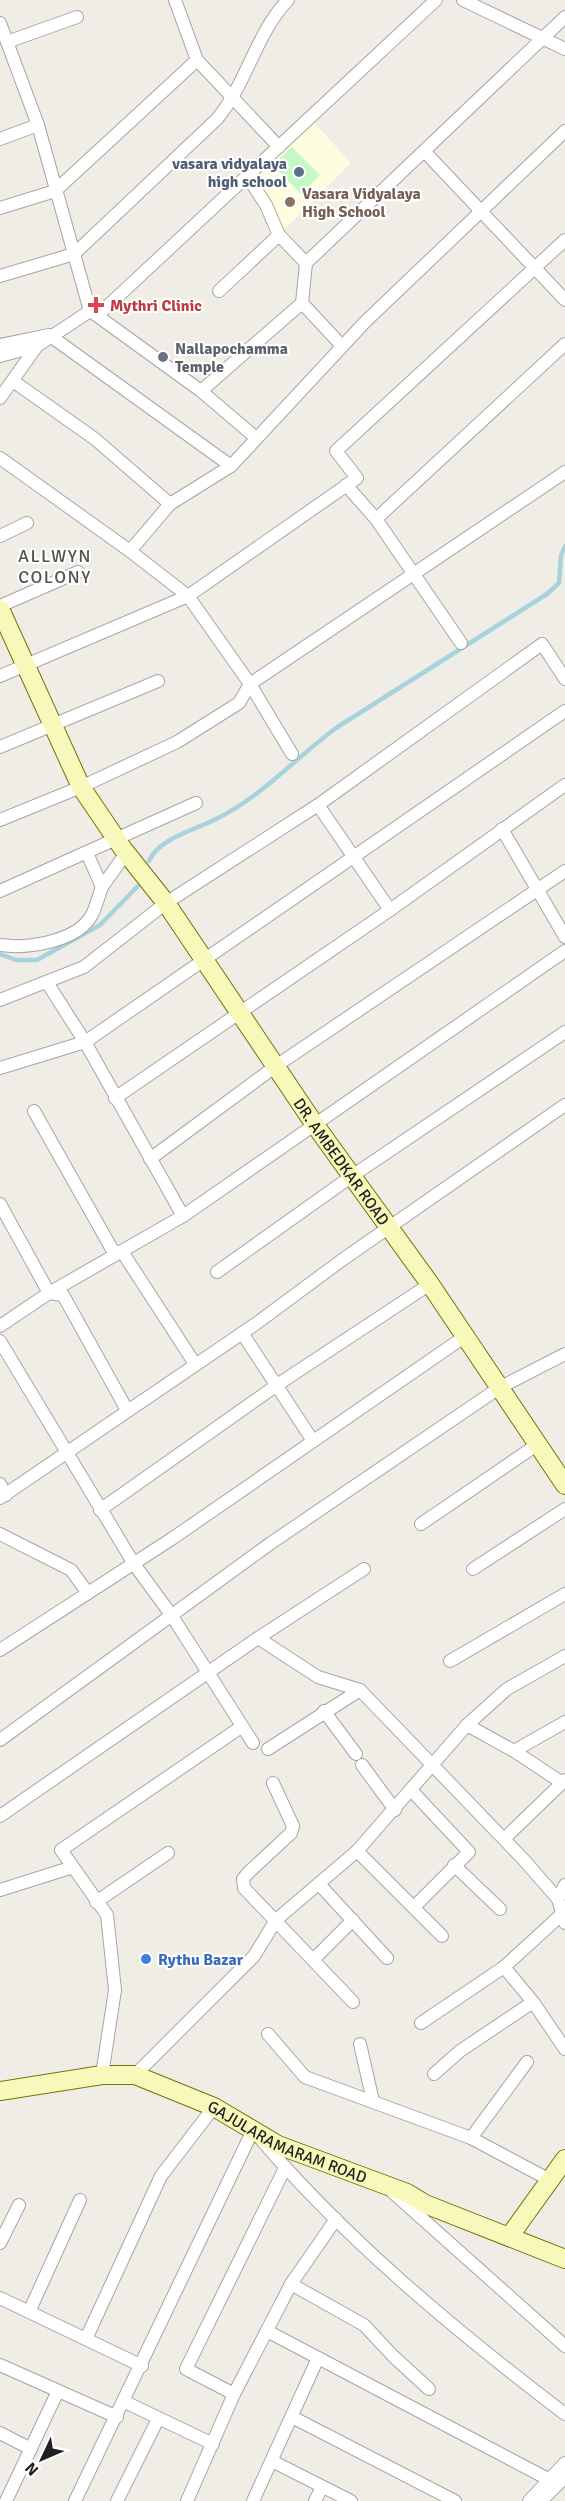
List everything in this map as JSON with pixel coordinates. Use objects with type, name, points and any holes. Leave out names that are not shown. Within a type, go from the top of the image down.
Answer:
[{"type":"street","points":[[175,0],[197,60],[279,147]]},
{"type":"street","points":[[0,276],[74,254],[217,119],[233,100],[274,15],[288,0]]},
{"type":"street","points":[[0,398],[37,346],[50,335],[94,313],[279,147],[436,0]]},
{"type":"street","points":[[463,0],[565,49]]},
{"type":"street","points":[[7,42],[77,17]]},
{"type":"street","points":[[201,391],[302,303],[306,263],[565,17]]},
{"type":"street","points":[[0,23],[38,125],[55,191],[94,313],[201,391],[255,437]]},
{"type":"street","points":[[0,208],[55,191],[197,60]]},
{"type":"street","points":[[0,139],[38,125]]},
{"type":"street","points":[[130,551],[170,504],[231,466],[255,437],[342,346],[565,131]]},
{"type":"street","points":[[424,152],[565,300]]},
{"type":"street","points":[[247,176],[266,205],[279,235],[306,263]]},
{"type":"street","points":[[219,291],[279,235]]},
{"type":"street","points":[[0,676],[188,596],[357,478],[336,451],[565,240]]},
{"type":"street","points":[[302,303],[342,346]]},
{"type":"street","points":[[0,345],[50,335],[231,466]]},
{"type":"street","points":[[376,519],[565,344]]},
{"type":"street","points":[[0,356],[37,346]]},
{"type":"street","points":[[13,381],[95,440],[170,504]]},
{"type":"street","points":[[0,458],[130,551],[188,596],[250,684],[292,754]]},
{"type":"street","points":[[0,820],[81,787],[186,736],[239,703],[250,684],[565,472]]},
{"type":"street","points":[[346,484],[376,519],[461,643]]},
{"type":"street","points":[[0,536],[27,523]]},
{"type":"street","points":[[0,607],[78,572]]},
{"type":"street","name":"DR. AMBEDKAR ROAD","points":[[0,607],[81,787],[122,846],[166,903],[203,962],[315,1125],[430,1284],[565,1485]]},
{"type":"street","points":[[0,1000],[48,984],[84,967],[166,903],[318,805],[542,644],[565,679]]},
{"type":"street","points":[[0,747],[158,681]]},
{"type":"street","points":[[0,1068],[85,1042],[565,711]]},
{"type":"street","points":[[115,1098],[390,910],[565,785]]},
{"type":"street","points":[[0,891],[87,853],[122,846],[196,803]]},
{"type":"street","points":[[318,805],[390,910]]},
{"type":"street","points":[[502,829],[565,937]]},
{"type":"street","points":[[0,945],[28,948],[76,932],[90,918],[122,846]]},
{"type":"street","points":[[87,853],[102,887]]},
{"type":"street","points":[[150,1159],[276,1066],[535,889],[565,871]]},
{"type":"street","points":[[0,1326],[49,1293],[123,1253],[183,1216],[565,951]]},
{"type":"street","points":[[48,984],[85,1042],[183,1216]]},
{"type":"street","points":[[217,1272],[352,1176],[565,1032]]},
{"type":"street","points":[[2,1492],[65,1453],[242,1333],[565,1105]]},
{"type":"street","points":[[34,1111],[113,1251],[123,1253],[195,1364]]},
{"type":"street","points":[[0,1204],[49,1293]]},
{"type":"street","points":[[100,1510],[277,1385],[430,1284]]},
{"type":"street","points":[[49,1293],[63,1295],[127,1410]]},
{"type":"street","points":[[242,1333],[313,1441]]},
{"type":"street","points":[[0,1650],[134,1564],[464,1337]]},
{"type":"street","points":[[0,1341],[100,1510],[253,1743]]},
{"type":"street","points":[[0,1740],[272,1543],[499,1388],[565,1354]]},
{"type":"street","points":[[421,1524],[538,1444]]},
{"type":"street","points":[[473,1569],[565,1509]]},
{"type":"street","points":[[0,1534],[71,1570],[88,1593]]},
{"type":"street","points":[[0,1816],[258,1638],[364,1569]]},
{"type":"street","points":[[450,1661],[565,1594]]},
{"type":"street","points":[[258,1638],[318,1677],[360,1690],[433,1762],[505,1838],[558,1899],[564,1919],[504,1967],[422,2023]]},
{"type":"street","points":[[135,2075],[254,1956],[276,1920],[357,1851],[412,1791],[433,1762],[467,1725],[507,1689],[565,1656]]},
{"type":"street","points":[[268,1749],[360,1690]]},
{"type":"street","points":[[324,1711],[395,1810]]},
{"type":"street","points":[[514,1751],[565,1722]]},
{"type":"street","points":[[467,1725],[563,1781],[505,1838]]},
{"type":"street","points":[[102,2075],[115,1990],[107,1915],[62,1850],[241,1726]]},
{"type":"street","points":[[273,1783],[293,1826],[291,1833],[243,1879],[244,1888],[314,1959],[352,2002]]},
{"type":"street","points":[[412,1791],[469,1852],[414,1907]]},
{"type":"street","points":[[357,1851],[442,1936]]},
{"type":"street","points":[[96,1902],[168,1853]]},
{"type":"street","points":[[454,1865],[500,1909]]},
{"type":"street","points":[[0,1890],[73,1867]]},
{"type":"street","points":[[319,1884],[387,1958]]},
{"type":"street","points":[[558,1899],[565,1886]]},
{"type":"street","points":[[314,1959],[353,1920]]},
{"type":"street","points":[[504,1967],[533,2002],[565,2049]]},
{"type":"street","points":[[434,2074],[460,2050],[533,2002]]},
{"type":"street","points":[[268,2034],[305,2077],[471,2138],[548,2179]]},
{"type":"street","points":[[360,2044],[373,2101]]},
{"type":"street","points":[[471,2138],[527,2062]]},
{"type":"street","name":"GAJULARAMARAM ROAD","points":[[0,2091],[102,2075],[135,2075],[214,2107],[278,2145],[407,2193],[425,2204],[512,2232],[565,2259]]},
{"type":"street","points":[[86,2339],[161,2176],[214,2107]]},
{"type":"street","points":[[75,2501],[125,2402],[253,2130],[285,2168],[336,2219],[481,2350],[565,2414]]},
{"type":"street","points":[[565,2159],[548,2179],[512,2232],[565,2249]]},
{"type":"street","points":[[234,2394],[186,2369],[285,2168]]},
{"type":"street","points":[[386,2187],[565,2346]]},
{"type":"street","points":[[29,2312],[80,2200]]},
{"type":"street","points":[[0,2242],[19,2205]]},
{"type":"street","points":[[187,2501],[234,2394],[291,2284],[336,2219]]},
{"type":"street","points":[[291,2284],[364,2325],[429,2389]]},
{"type":"street","points":[[0,2298],[142,2366]]},
{"type":"street","points":[[267,2331],[548,2479]]},
{"type":"street","points":[[253,2501],[318,2358]]},
{"type":"street","points":[[0,2365],[117,2417]]},
{"type":"street","points":[[6,2501],[58,2391]]},
{"type":"street","points":[[125,2402],[213,2444]]},
{"type":"street","points":[[292,2417],[454,2501]]},
{"type":"street","points":[[117,2501],[158,2419]]},
{"type":"street","points":[[0,2433],[31,2449]]},
{"type":"street","points":[[272,2461],[351,2501]]},
{"type":"street","points":[[529,2501],[565,2463]]},
{"type":"street","points":[[541,2501],[565,2477]]},
{"type":"street","points":[[315,2501],[322,2487]]},
{"type":"shaded area","name":"Vasara Vidyalaya High School","points":[[310,118],[351,163],[279,235],[254,169]]},
{"type":"green space","points":[[292,147],[320,175],[301,194],[273,165]]},
{"type":"waterway","points":[[149,861],[154,853],[170,840],[218,818],[250,799],[336,728],[547,594],[559,583],[561,556],[565,546]]},
{"type":"waterway","points":[[0,954],[16,960],[37,960],[100,925],[138,886]]},
{"type":"place","name":"vasara vidyalaya high school","points":[[299,172]]},
{"type":"place","name":"Vasara Vidyalaya High School","points":[[290,202]]},
{"type":"place","name":"Mythri Clinic","points":[[96,305]]},
{"type":"place","name":"Nallapochamma Temple","points":[[163,357]]},
{"type":"place","name":"Rythu Bazar","points":[[146,1959]]},
{"type":"district","name":"ALLWYN COLONY","points":[[55,566]]}]
